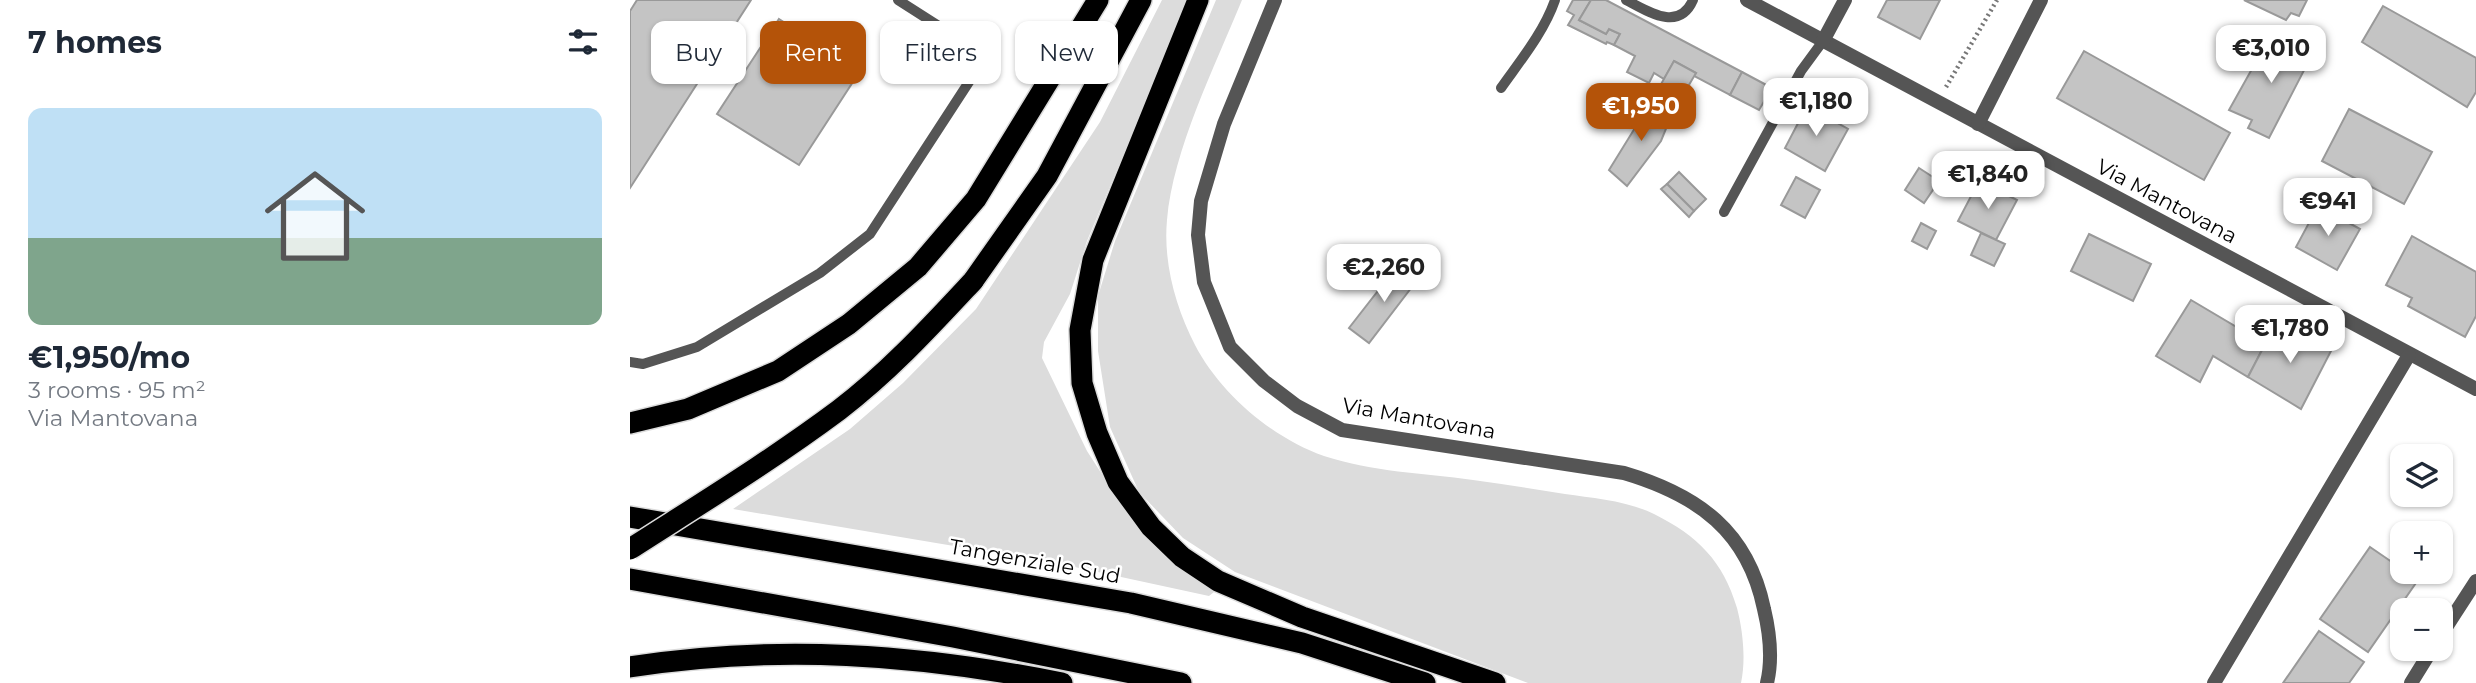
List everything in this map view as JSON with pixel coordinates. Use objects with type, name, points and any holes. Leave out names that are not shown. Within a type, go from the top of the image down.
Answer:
[{"type":"highway","points":[[630,423],[688,409],[778,372],[849,324],[918,267],[976,199],[1098,0]]},
{"type":"highway","points":[[630,549],[731,485],[840,410],[912,347],[973,281],[1047,176],[1141,0]]},
{"type":"highway","points":[[1198,0],[1093,260],[1080,330],[1082,383],[1097,433],[1118,482],[1150,527],[1182,557],[1218,581],[1302,617],[1495,683]]},
{"type":"highway","name":"Tangenziale Sud","points":[[630,517],[1131,603],[1302,643],[1425,683]]},
{"type":"highway","points":[[630,579],[953,637],[1181,683]]},
{"type":"highway","points":[[630,667],[699,656],[832,653],[931,661],[1062,683]]},
{"type":"street","name":"Via Mantovana","points":[[1275,0],[1224,124],[1201,201],[1198,235],[1204,282],[1230,347],[1264,382],[1297,406],[1342,430],[1624,474],[1664,485],[1694,501],[1721,524],[1744,552],[1759,586],[1772,663],[1767,683]]},
{"type":"street","name":"Via Mantovana","points":[[1747,0],[2476,389]]},
{"type":"street","points":[[1823,41],[1845,0]]},
{"type":"street","points":[[1978,124],[2042,0]]},
{"type":"street","points":[[2214,683],[2409,355]]},
{"type":"street","points":[[2453,616],[2476,581]]},
{"type":"street","points":[[2411,683],[2425,661]]},
{"type":"lane","points":[[630,362],[643,364],[697,347],[789,293],[870,234],[980,65],[970,46],[898,0]]},
{"type":"lane","points":[[1501,88],[1537,36],[1555,0]]},
{"type":"lane","points":[[1626,0],[1660,18],[1676,18],[1688,11],[1693,0]]},
{"type":"lane","points":[[1724,212],[1801,71],[1823,41]]},
{"type":"path","points":[[1937,102],[1997,0]]},
{"type":"shaded area","points":[[1162,0],[1188,0],[1087,241],[1070,294],[1044,342],[1042,358],[1087,451],[1105,479],[1214,592],[1209,596],[1061,564],[733,509],[850,429],[903,383],[976,309],[1100,122]]},
{"type":"shaded area","points":[[1216,0],[1242,0],[1186,137],[1171,193],[1166,236],[1172,285],[1182,316],[1195,345],[1218,380],[1249,412],[1267,426],[1285,438],[1324,456],[1379,469],[1610,501],[1633,506],[1670,522],[1707,552],[1731,591],[1742,636],[1744,655],[1741,683],[1528,683],[1235,572],[1183,538],[1139,492],[1110,427],[1098,351],[1098,296],[1115,241]]},
{"type":"building","points":[[637,0],[751,0],[737,21],[651,21],[651,84],[697,84],[630,188],[630,11]]},
{"type":"building","points":[[1573,0],[1591,0],[1579,20],[1606,34],[1609,29],[1620,34],[1614,45],[1607,42],[1606,44],[1568,25],[1574,15],[1567,11]]},
{"type":"building","points":[[1591,0],[1606,0],[1742,72],[1730,95],[1694,76],[1696,73],[1674,61],[1664,79],[1654,73],[1649,83],[1627,72],[1635,56],[1614,45],[1620,34],[1609,29],[1606,34],[1579,20]]},
{"type":"building","points":[[1887,0],[1940,0],[1920,39],[1878,17]]},
{"type":"building","points":[[2244,0],[2307,0],[2299,16],[2291,13],[2286,20]]},
{"type":"building","points":[[2383,6],[2476,58],[2476,92],[2467,107],[2362,42]]},
{"type":"building","points":[[2271,35],[2290,49],[2295,40],[2314,51],[2269,138],[2248,128],[2252,120],[2229,110]]},
{"type":"building","points":[[760,48],[760,84],[852,84],[799,165],[717,114],[737,84],[746,84],[746,70]]},
{"type":"building","points":[[2084,51],[2230,133],[2204,180],[2057,98]]},
{"type":"building","points":[[1674,61],[1696,73],[1672,114],[1651,102]]},
{"type":"building","points":[[1742,72],[1772,88],[1759,110],[1730,95]]},
{"type":"building","points":[[1651,102],[1672,114],[1661,141],[1627,186],[1609,170]]},
{"type":"building","points":[[1807,106],[1848,129],[1825,171],[1785,148]]},
{"type":"building","points":[[2349,109],[2432,152],[2404,204],[2322,161]]},
{"type":"building","points":[[1919,168],[1939,181],[1924,203],[1905,190]]},
{"type":"building","points":[[1679,172],[1706,199],[1694,211],[1667,184]]},
{"type":"building","points":[[1796,177],[1820,190],[1805,218],[1781,205]]},
{"type":"building","points":[[1979,181],[2017,200],[1996,240],[1958,221]]},
{"type":"building","points":[[1667,184],[1694,211],[1689,217],[1661,189]]},
{"type":"building","points":[[2318,206],[2360,229],[2337,270],[2296,247]]},
{"type":"building","points":[[1921,223],[1936,231],[1927,249],[1912,241]]},
{"type":"building","points":[[1981,233],[2005,244],[1994,266],[1971,255]]},
{"type":"building","points":[[2089,234],[2151,264],[2133,301],[2071,271]]},
{"type":"building","points":[[2412,236],[2476,272],[2476,316],[2465,337],[2408,306],[2412,298],[2386,285]]},
{"type":"building","points":[[1399,264],[1418,279],[1369,343],[1349,328]]},
{"type":"building","points":[[2191,300],[2265,344],[2248,377],[2213,356],[2200,382],[2156,356]]},
{"type":"building","points":[[2275,325],[2332,349],[2301,409],[2248,377]]},
{"type":"building","points":[[2370,547],[2390,561],[2390,584],[2415,584],[2406,598],[2390,598],[2390,620],[2368,652],[2320,619]]},
{"type":"building","points":[[2319,631],[2364,662],[2349,683],[2283,683]]}]
